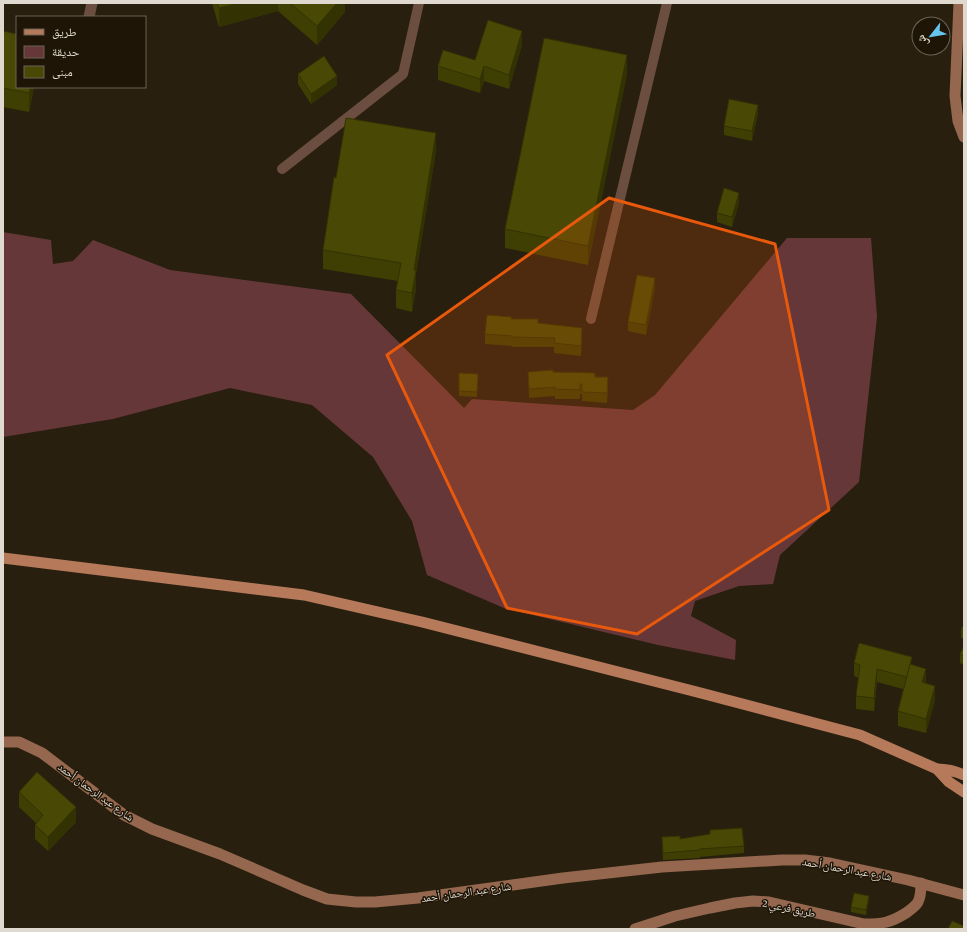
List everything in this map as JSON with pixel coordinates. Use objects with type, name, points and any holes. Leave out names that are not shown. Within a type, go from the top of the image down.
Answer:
[{"type":"main road","points":[[959,3],[955,96],[958,121],[964,136]]},
{"type":"main road","points":[[3,558],[304,595],[468,634],[860,735],[936,769],[964,792]]},
{"type":"main road","name":"شارع عبد الرحمان أحمد","points":[[3,742],[19,742],[42,753],[124,815],[152,830],[220,854],[327,899],[374,902],[418,898],[563,878],[662,867],[782,860],[805,860],[830,863],[876,872],[964,895]]},
{"type":"main road","points":[[936,769],[946,769],[964,775]]},
{"type":"main road","name":"طريق فرعي 2","points":[[635,929],[675,916],[735,903],[753,901],[769,902],[864,924],[878,924],[889,922],[910,910],[918,902],[921,883]]},
{"type":"street","points":[[90,16],[92,3]]},
{"type":"lane","points":[[282,169],[403,74],[419,3]]},
{"type":"lane","points":[[591,320],[667,3]]},
{"type":"highlighted area","points":[[609,198],[775,244],[829,510],[637,634],[507,608],[387,355]]},
{"type":"green space","points":[[3,232],[51,240],[53,264],[73,261],[93,240],[170,270],[351,294],[464,408],[472,399],[633,410],[655,395],[787,238],[871,238],[877,317],[859,482],[780,555],[773,584],[739,586],[695,601],[691,616],[736,640],[735,660],[658,645],[504,608],[427,575],[412,521],[373,457],[312,405],[230,388],[113,419],[3,437]]},
{"type":"building","points":[[217,3],[239,3],[219,8]]},
{"type":"building","points":[[290,3],[337,3],[317,26]]},
{"type":"building","points":[[488,20],[522,31],[509,75],[484,66],[480,79],[438,66],[443,50],[475,60]]},
{"type":"building","points":[[3,31],[16,34],[16,88],[31,88],[29,93],[3,88]]},
{"type":"building","points":[[544,38],[627,55],[588,246],[505,229]]},
{"type":"building","points":[[324,56],[337,76],[311,94],[298,74]]},
{"type":"building","points":[[729,99],[758,105],[752,131],[724,126]]},
{"type":"building","points":[[346,118],[436,133],[414,270],[416,270],[412,293],[396,290],[401,263],[323,250],[334,177],[336,178]]},
{"type":"building","points":[[724,188],[739,193],[732,217],[717,213]]},
{"type":"building","points":[[637,275],[655,278],[646,325],[628,322]]},
{"type":"building","points":[[487,315],[512,317],[511,319],[538,319],[538,323],[582,328],[581,346],[554,343],[555,338],[512,337],[485,334]]},
{"type":"building","points":[[553,370],[553,372],[595,373],[595,377],[608,377],[607,393],[582,392],[582,384],[580,384],[580,390],[555,389],[555,387],[529,389],[528,372]]},
{"type":"building","points":[[459,373],[478,374],[477,392],[459,391]]},
{"type":"building","points":[[859,643],[912,657],[907,677],[877,669],[874,698],[856,696],[860,665],[854,663]]},
{"type":"building","points":[[964,646],[964,656],[960,654]]},
{"type":"building","points":[[910,664],[926,669],[922,682],[935,686],[926,719],[898,711]]},
{"type":"building","points":[[37,772],[76,807],[48,837],[35,825],[43,815],[19,792]]},
{"type":"building","points":[[742,828],[744,846],[663,853],[662,837],[680,836],[680,839],[710,834],[710,830]]},
{"type":"building","points":[[854,893],[869,896],[866,910],[851,907]]},
{"type":"building","points":[[952,921],[964,926],[964,929],[948,929]]}]
